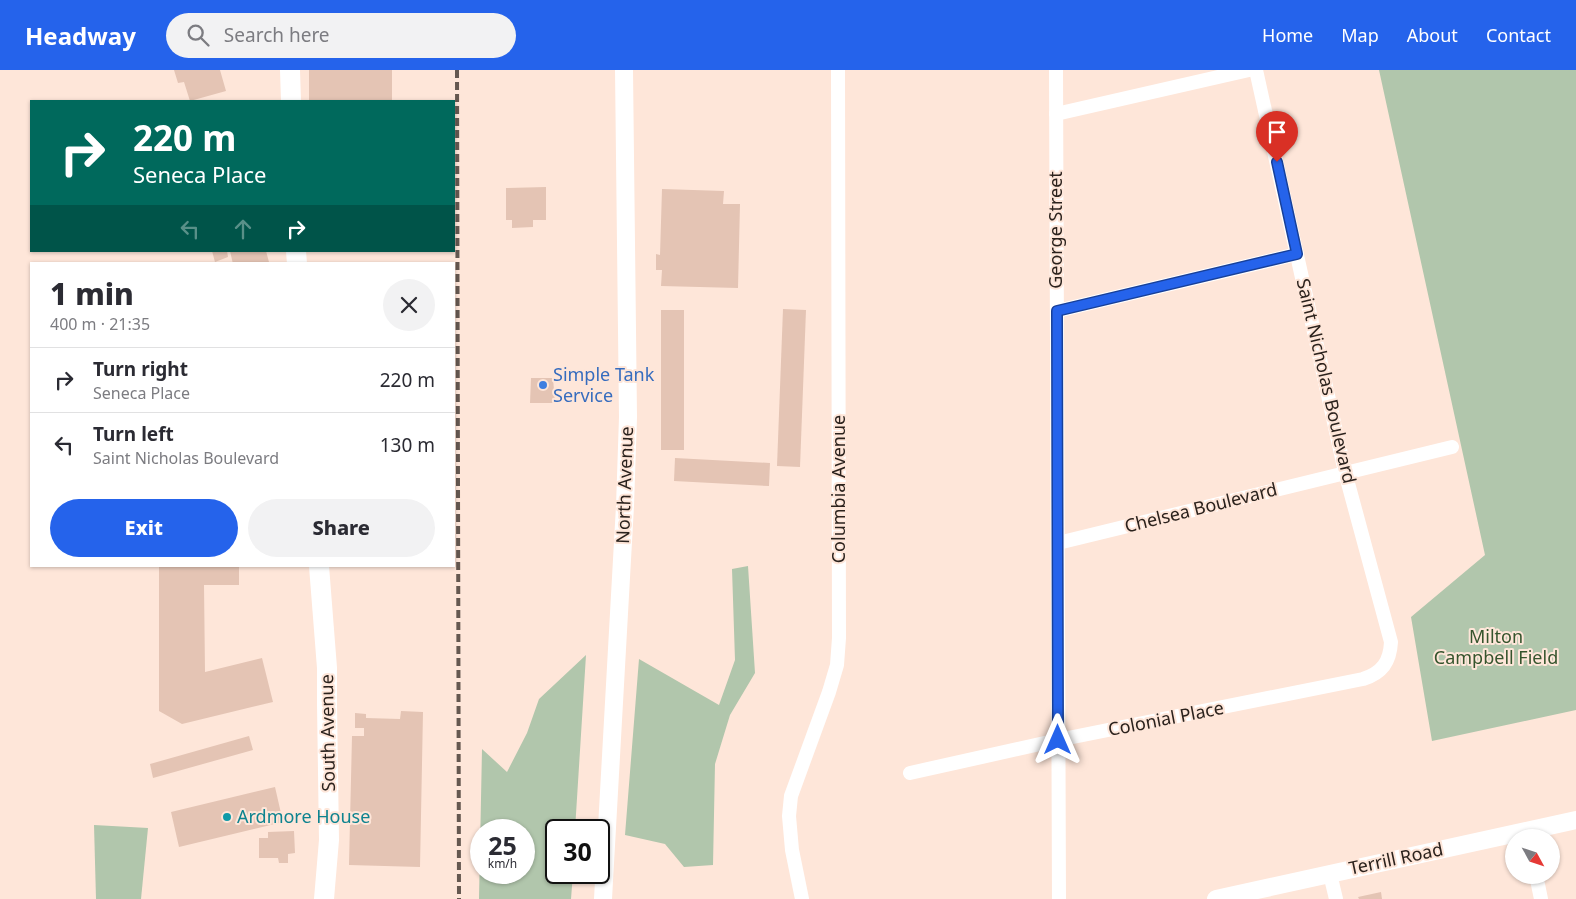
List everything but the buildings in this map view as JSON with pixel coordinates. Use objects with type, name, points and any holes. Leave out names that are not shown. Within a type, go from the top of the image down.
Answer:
[{"type":"main road","points":[[290,70],[291,100]]},
{"type":"main road","name":"South Avenue","points":[[319,567],[327,668],[328,712],[329,840],[324,899]]},
{"type":"street","name":"North Avenue","points":[[603,899],[626,496],[628,407],[624,70]]},
{"type":"street","name":"Columbia Avenue","points":[[802,899],[792,850],[789,816],[791,796],[829,692],[837,665],[839,638],[838,70]]},
{"type":"street","name":"George Street","points":[[1056,70],[1059,899]]},
{"type":"street","points":[[1056,114],[1249,70]]},
{"type":"street","name":"Saint Nicholas Boulevard","points":[[1256,70],[1345,472],[1391,642],[1387,662]]},
{"type":"street","points":[[1057,311],[1297,254]]},
{"type":"street","name":"Chelsea Boulevard","points":[[1058,543],[1452,447]]},
{"type":"street","name":"Colonial Place","points":[[910,772],[1058,740],[1363,679],[1373,676],[1387,662]]},
{"type":"street","name":"Terrill Road","points":[[1545,829],[1576,820]]},
{"type":"street","name":"Terrill Road","points":[[1216,899],[1505,839]]},
{"type":"street","points":[[1330,874],[1336,899]]},
{"type":"street","points":[[1538,884],[1541,899]]},
{"type":"green space","name":"Milton Campbell Field","points":[[1379,70],[1576,70],[1576,710],[1432,741],[1411,617],[1485,555]]},
{"type":"green space","points":[[748,566],[755,673],[730,715],[715,764],[713,865],[684,867],[665,844],[625,835],[639,659],[719,705],[735,660],[732,569]]},
{"type":"green space","points":[[586,655],[576,819],[545,819],[545,884],[572,884],[571,899],[479,899],[479,884],[535,884],[535,819],[481,819],[482,749],[507,772],[527,733],[539,699]]},
{"type":"green space","points":[[94,825],[148,828],[141,899],[96,899]]},
{"type":"railway","points":[[457,70],[459,899]]},
{"type":"place","name":"Simple Tank Service","points":[[543,385]]},
{"type":"place","name":"Ardmore House","points":[[227,817]]},
{"type":"route","points":[[1058,740],[1057,311],[1297,254],[1277,162]]}]
